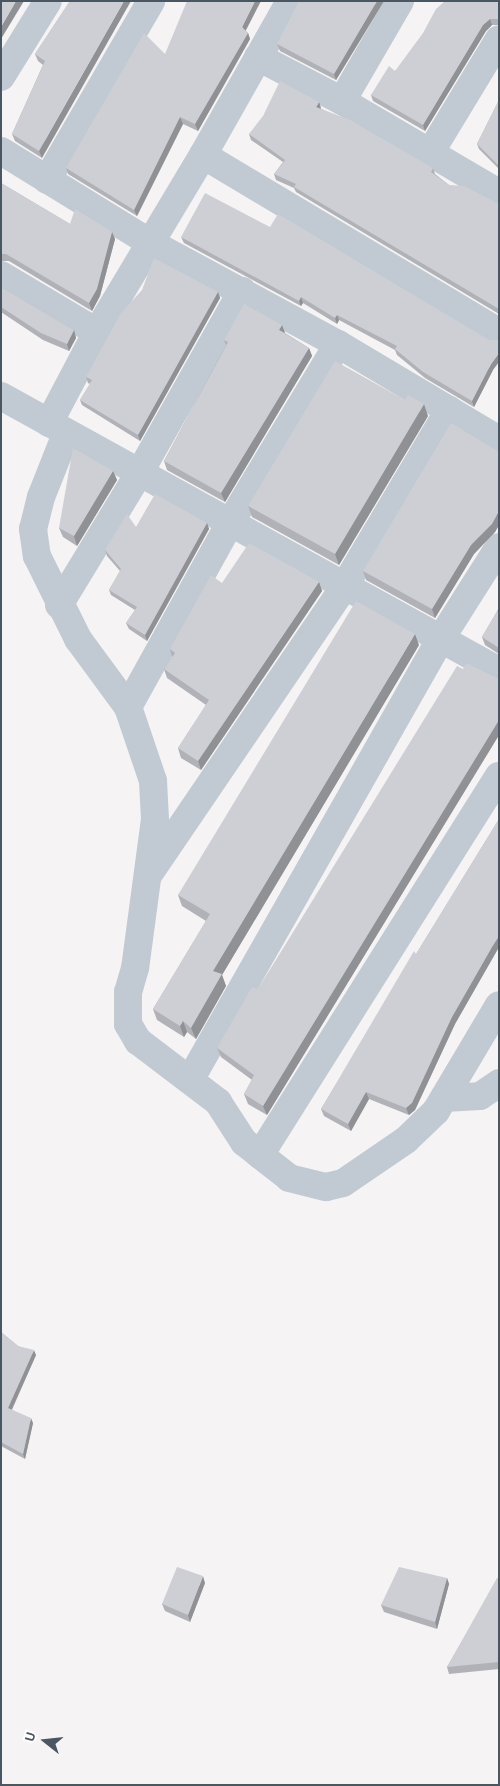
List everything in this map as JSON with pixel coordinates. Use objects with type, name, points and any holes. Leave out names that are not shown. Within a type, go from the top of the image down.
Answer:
[{"type":"street","points":[[1,77],[48,1]]},
{"type":"street","points":[[47,180],[151,1]]},
{"type":"street","points":[[290,1],[203,154],[97,332],[58,428],[33,529],[37,556],[59,605],[78,639],[128,707],[153,781],[155,819],[145,880],[135,968],[128,992],[128,1024],[138,1041],[218,1102],[244,1142],[290,1178],[326,1187],[343,1183],[406,1140],[436,1111],[499,1005]]},
{"type":"street","points":[[342,101],[400,1]]},
{"type":"street","points":[[430,153],[499,40]]},
{"type":"street","points":[[258,57],[342,101],[499,193]]},
{"type":"street","points":[[1,151],[150,242],[338,344],[499,440]]},
{"type":"street","points":[[203,154],[499,332]]},
{"type":"street","points":[[1,275],[97,332]]},
{"type":"street","points":[[59,605],[140,472],[242,291]]},
{"type":"street","points":[[128,707],[230,523],[338,344]]},
{"type":"street","points":[[1,396],[499,671]]},
{"type":"street","points":[[145,880],[344,587],[449,410]]},
{"type":"street","points":[[190,1080],[440,640],[499,547]]},
{"type":"street","points":[[260,1155],[499,776]]},
{"type":"street","points":[[444,1098],[480,1096],[499,1082]]},
{"type":"building","points":[[1,1],[16,1],[1,27]]},
{"type":"building","points":[[70,1],[124,1],[39,151],[12,134],[45,61],[35,54]]},
{"type":"building","points":[[187,1],[255,1],[242,27],[248,33],[195,124],[180,117],[134,210],[66,168],[144,33],[165,54]]},
{"type":"building","points":[[299,1],[377,1],[334,74],[277,44]]},
{"type":"building","points":[[445,1],[499,1],[499,19],[490,19],[483,25],[423,125],[371,95],[389,66],[395,71],[423,33],[436,9]]},
{"type":"building","points":[[280,81],[319,102],[316,107],[350,120],[433,168],[431,172],[449,185],[464,186],[497,203],[499,202],[499,309],[294,187],[296,184],[274,174],[285,160],[249,134],[263,116]]},
{"type":"building","points":[[499,100],[499,166],[477,144]]},
{"type":"building","points":[[1,183],[70,224],[75,209],[112,232],[97,289],[89,303],[6,254],[1,254]]},
{"type":"building","points":[[205,193],[270,227],[278,214],[489,340],[499,340],[499,353],[491,364],[472,401],[423,372],[395,349],[397,346],[337,315],[335,318],[301,297],[299,301],[181,237]]},
{"type":"building","points":[[154,258],[218,292],[138,435],[80,400],[92,380],[86,377],[121,313],[142,290]]},
{"type":"building","points":[[1,287],[74,330],[67,344],[41,333],[1,307]]},
{"type":"building","points":[[244,304],[282,325],[279,330],[309,348],[221,493],[164,461],[228,342],[224,340]]},
{"type":"building","points":[[335,361],[405,400],[408,395],[424,404],[335,554],[248,506]]},
{"type":"building","points":[[451,423],[499,452],[499,511],[492,524],[471,545],[432,609],[363,571]]},
{"type":"building","points":[[73,448],[113,471],[74,536],[59,528]]},
{"type":"building","points":[[155,494],[207,523],[145,635],[126,623],[137,607],[109,590],[121,569],[105,550],[127,514],[136,527]]},
{"type":"building","points":[[249,543],[319,582],[198,761],[178,748],[209,700],[164,669],[175,653],[170,649],[211,575],[222,583]]},
{"type":"building","points":[[356,601],[415,634],[213,971],[222,974],[191,1028],[183,1021],[180,1026],[153,1009],[210,914],[178,895]]},
{"type":"building","points":[[499,608],[499,648],[482,637]]},
{"type":"building","points":[[466,663],[499,679],[499,720],[263,1106],[244,1094],[254,1075],[217,1048],[252,987],[258,989],[457,666],[463,669]]},
{"type":"building","points":[[499,819],[499,936],[452,1017],[412,1103],[406,1108],[366,1092],[348,1124],[321,1109],[414,951],[416,954]]},
{"type":"building","points":[[1,1332],[18,1346],[34,1350],[8,1408],[31,1418],[23,1454],[1,1442]]},
{"type":"building","points":[[177,1567],[203,1576],[188,1615],[162,1604]]},
{"type":"building","points":[[399,1567],[447,1578],[435,1622],[381,1605]]},
{"type":"building","points":[[497,1578],[499,1578],[499,1662],[447,1667]]}]
